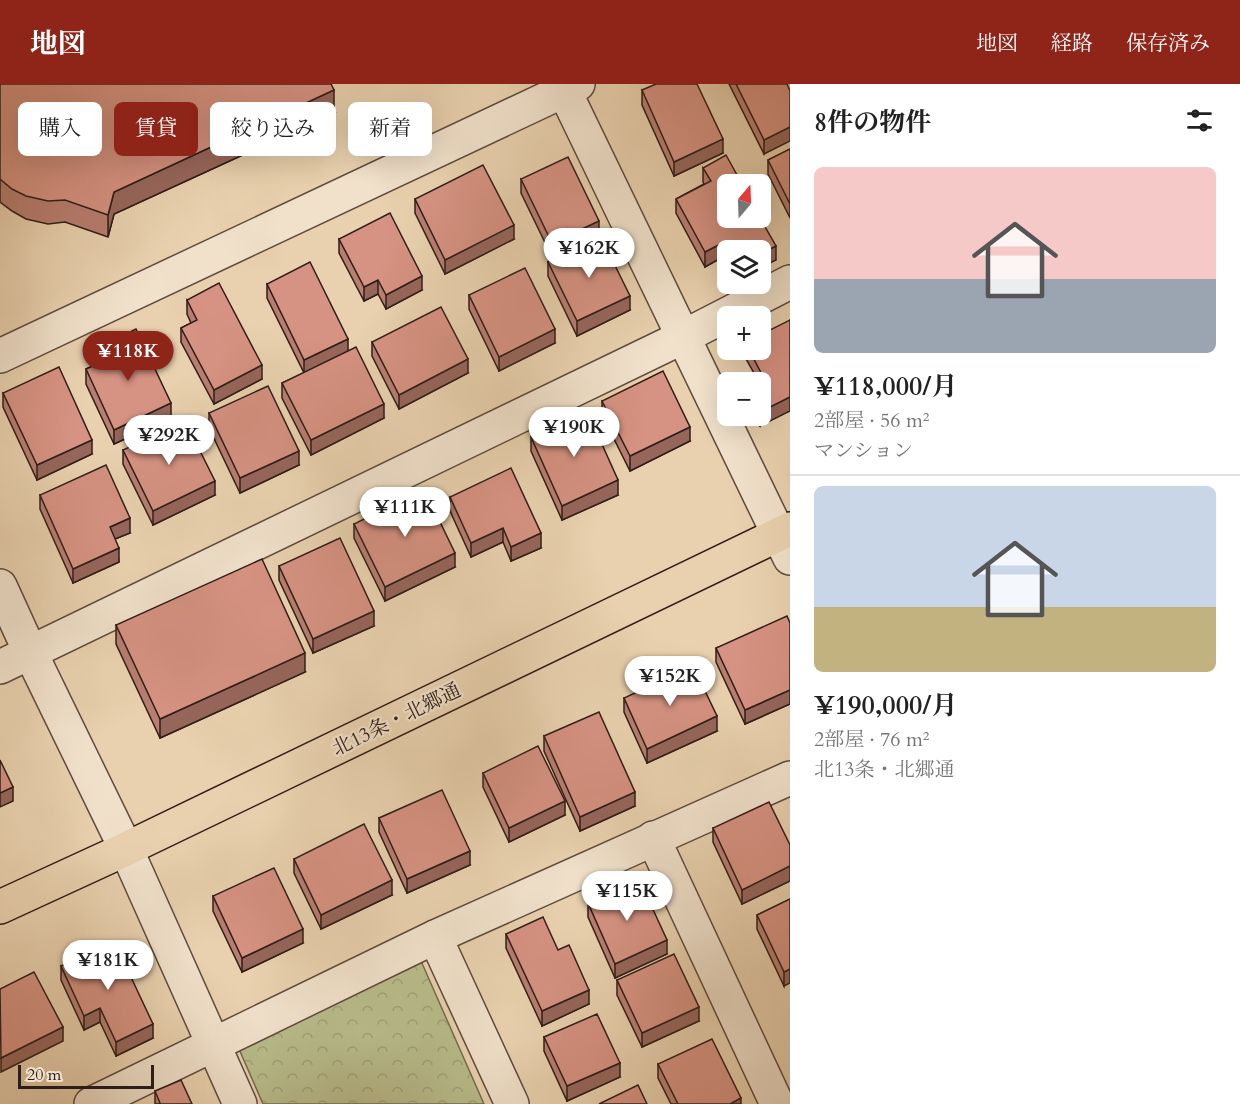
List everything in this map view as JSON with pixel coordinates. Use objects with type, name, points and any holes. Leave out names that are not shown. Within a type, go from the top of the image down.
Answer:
[{"type":"main road","name":"北13条・北郷通","points":[[0,907],[786,540]]},
{"type":"street","points":[[0,356],[571,87],[683,337],[786,540]]},
{"type":"street","points":[[0,668],[683,337],[790,282]]},
{"type":"street","points":[[0,586],[126,849],[240,1104]]},
{"type":"street","points":[[91,1104],[435,937],[790,778]]},
{"type":"street","points":[[653,838],[777,1104]]},
{"type":"street","points":[[435,937],[512,1104]]},
{"type":"green space","points":[[421,961],[484,1104],[263,1104],[239,1049]]},
{"type":"building","points":[[0,84],[331,84],[334,90],[308,102],[210,102],[210,147],[198,153],[198,102],[114,102],[114,156],[192,156],[114,192],[108,215],[65,200],[48,201],[26,196],[12,189],[0,179]]},
{"type":"building","points":[[656,84],[697,84],[723,139],[674,162],[642,90]]},
{"type":"building","points":[[736,84],[787,84],[790,91],[790,127],[764,140]]},
{"type":"building","points":[[790,149],[790,204],[768,160]]},
{"type":"building","points":[[726,155],[736,174],[717,174],[717,228],[766,228],[776,246],[771,248],[771,240],[717,240],[717,246],[705,252],[676,199],[711,181],[703,168]]},
{"type":"building","points":[[568,157],[599,221],[552,243],[521,179]]},
{"type":"building","points":[[483,165],[514,225],[445,260],[415,199]]},
{"type":"building","points":[[390,213],[422,276],[386,295],[378,280],[364,287],[339,239]]},
{"type":"building","points":[[601,237],[630,296],[577,321],[548,262]]},
{"type":"building","points":[[310,262],[348,339],[304,360],[267,284]]},
{"type":"building","points":[[525,268],[555,329],[499,357],[469,295]]},
{"type":"building","points":[[219,283],[262,365],[214,390],[181,328],[197,320],[187,300]]},
{"type":"building","points":[[441,307],[468,359],[399,395],[372,342]]},
{"type":"building","points":[[790,320],[790,397],[771,406],[771,372],[761,372],[754,360],[771,360],[771,330]]},
{"type":"building","points":[[136,329],[171,403],[114,430],[86,369],[113,357],[107,343]]},
{"type":"building","points":[[356,347],[384,404],[311,440],[282,383]]},
{"type":"building","points":[[59,367],[92,440],[37,465],[3,393]]},
{"type":"building","points":[[663,371],[690,427],[630,456],[602,401]]},
{"type":"building","points":[[268,386],[299,451],[240,478],[209,413]]},
{"type":"building","points":[[587,411],[618,480],[562,506],[531,437]]},
{"type":"building","points":[[185,421],[215,481],[153,511],[123,450]]},
{"type":"building","points":[[106,465],[130,518],[110,527],[119,548],[73,569],[40,495]]},
{"type":"building","points":[[511,468],[541,533],[511,547],[503,528],[471,543],[450,497]]},
{"type":"building","points":[[424,489],[455,553],[385,587],[354,524]]},
{"type":"building","points":[[340,538],[374,611],[313,639],[279,566]]},
{"type":"building","points":[[262,559],[305,653],[160,719],[116,625]]},
{"type":"building","points":[[787,616],[790,623],[790,690],[745,710],[716,648]]},
{"type":"building","points":[[693,666],[717,716],[647,749],[624,698]]},
{"type":"building","points":[[599,712],[635,792],[580,817],[544,736]]},
{"type":"building","points":[[538,746],[565,801],[509,828],[483,773]]},
{"type":"building","points":[[0,760],[13,787],[0,793]]},
{"type":"building","points":[[442,790],[470,851],[407,879],[379,818]]},
{"type":"building","points":[[769,802],[790,845],[790,866],[742,890],[713,828]]},
{"type":"building","points":[[364,824],[392,880],[321,915],[294,859]]},
{"type":"building","points":[[274,868],[303,929],[242,958],[213,896]]},
{"type":"building","points":[[639,879],[667,940],[615,964],[588,903]]},
{"type":"building","points":[[790,899],[790,969],[784,972],[757,915]]},
{"type":"building","points":[[543,917],[558,950],[569,945],[589,990],[542,1011],[506,934]]},
{"type":"building","points":[[114,941],[153,1024],[116,1042],[100,1008],[84,1016],[61,966]]},
{"type":"building","points":[[674,954],[699,1007],[642,1033],[617,980]]},
{"type":"building","points":[[34,972],[63,1027],[1,1058],[0,989]]},
{"type":"building","points":[[597,1014],[620,1063],[567,1086],[544,1037]]},
{"type":"building","points":[[712,1039],[741,1098],[730,1104],[678,1104],[658,1064]]},
{"type":"building","points":[[181,1080],[192,1104],[159,1104],[155,1091]]},
{"type":"building","points":[[638,1085],[647,1104],[599,1104]]}]
